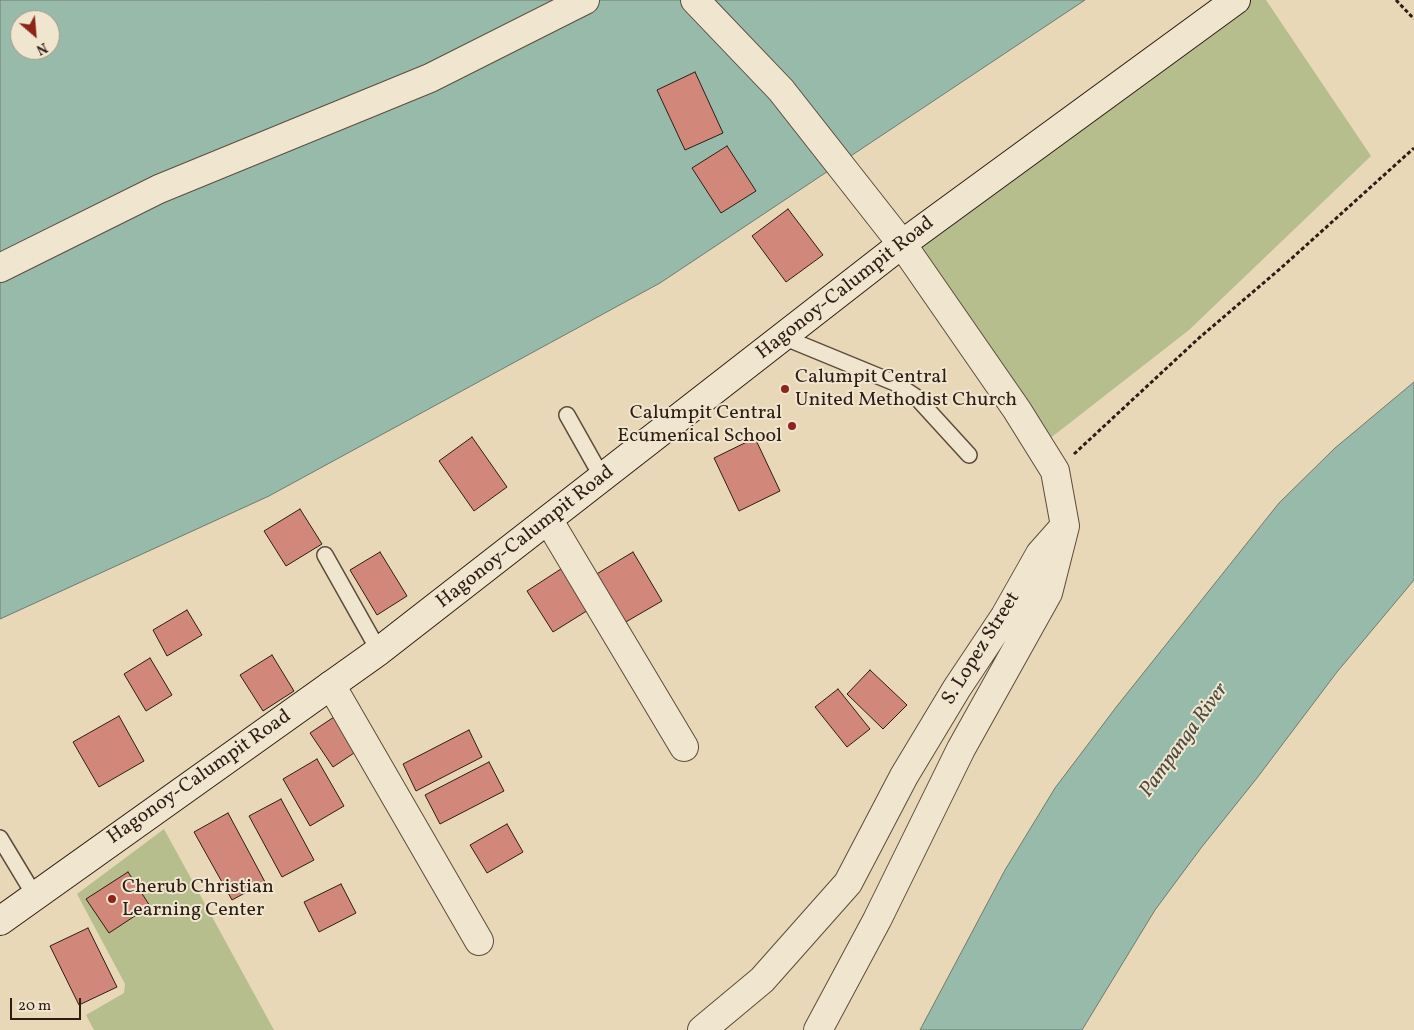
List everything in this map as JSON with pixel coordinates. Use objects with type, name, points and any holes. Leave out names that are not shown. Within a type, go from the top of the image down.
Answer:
[{"type":"street","points":[[0,268],[159,188],[430,78],[585,0]]},
{"type":"street","points":[[695,0],[781,90],[902,244],[1017,410],[1055,472],[1065,526],[1048,593],[961,749],[877,920],[818,1030]]},
{"type":"street","name":"Hagonoy-Calumpit Road","points":[[0,921],[379,651],[603,479],[902,244],[1184,40],[1236,0]]},
{"type":"street","points":[[549,521],[684,747]]},
{"type":"street","name":"S. Lopez Street","points":[[702,1030],[762,980],[848,884],[904,776],[957,688],[1005,616],[1040,554],[1065,526]]},
{"type":"street","points":[[331,685],[479,941]]},
{"type":"lane","points":[[784,337],[895,383],[916,397],[969,455]]},
{"type":"lane","points":[[567,415],[603,479]]},
{"type":"lane","points":[[325,555],[379,651]]},
{"type":"lane","points":[[0,838],[35,896]]},
{"type":"path","points":[[1396,0],[1414,19]]},
{"type":"path","points":[[1055,472],[1199,338],[1281,268],[1414,148]]},
{"type":"green space","points":[[1231,0],[1266,0],[1371,156],[1189,330],[1039,447],[904,251]]},
{"type":"green space","points":[[164,829],[274,1030],[94,1030],[86,1015],[124,993],[125,984],[77,894]]},
{"type":"water","points":[[0,0],[1085,0],[660,283],[269,496],[0,619]]},
{"type":"water","name":"Pampanga River","points":[[1414,382],[1414,580],[1337,672],[1155,910],[1082,1030],[920,1030],[1005,870],[1055,788],[1117,706],[1279,503],[1335,448]]},
{"type":"building","points":[[695,72],[723,133],[685,150],[657,90]]},
{"type":"building","points":[[727,146],[756,191],[721,213],[692,168]]},
{"type":"building","points":[[788,209],[823,255],[786,282],[752,236]]},
{"type":"building","points":[[472,437],[507,487],[474,511],[439,461]]},
{"type":"building","points":[[755,438],[780,491],[739,511],[714,458]]},
{"type":"building","points":[[300,509],[322,544],[286,566],[264,531]]},
{"type":"building","points":[[380,552],[407,596],[377,615],[350,570]]},
{"type":"building","points":[[633,552],[662,601],[624,623],[595,575]]},
{"type":"building","points":[[567,565],[593,607],[553,632],[527,591]]},
{"type":"building","points":[[187,610],[202,635],[167,656],[153,630]]},
{"type":"building","points":[[272,655],[294,691],[263,711],[240,675]]},
{"type":"building","points":[[150,658],[172,695],[146,711],[124,674]]},
{"type":"building","points":[[870,670],[907,705],[883,729],[847,694]]},
{"type":"building","points":[[838,689],[870,729],[847,747],[815,707]]},
{"type":"building","points":[[340,713],[363,747],[333,767],[310,733]]},
{"type":"building","points":[[119,716],[144,761],[99,787],[73,742]]},
{"type":"building","points":[[469,730],[482,757],[416,791],[403,764]]},
{"type":"building","points":[[317,759],[344,806],[310,826],[283,779]]},
{"type":"building","points":[[489,762],[504,791],[440,824],[425,795]]},
{"type":"building","points":[[281,799],[314,860],[282,877],[249,816]]},
{"type":"building","points":[[228,813],[265,882],[232,900],[194,832]]},
{"type":"building","points":[[507,824],[523,852],[487,873],[470,845]]},
{"type":"building","points":[[128,872],[150,906],[109,933],[86,899]]},
{"type":"building","points":[[341,884],[356,913],[319,932],[304,902]]},
{"type":"building","points":[[88,928],[117,987],[79,1005],[50,946]]},
{"type":"place","name":"Calumpit Central United Methodist Church","points":[[785,389]]},
{"type":"place","name":"Calumpit Central Ecumenical School","points":[[792,426]]},
{"type":"place","name":"Cherub Christian Learning Center","points":[[112,899]]}]
